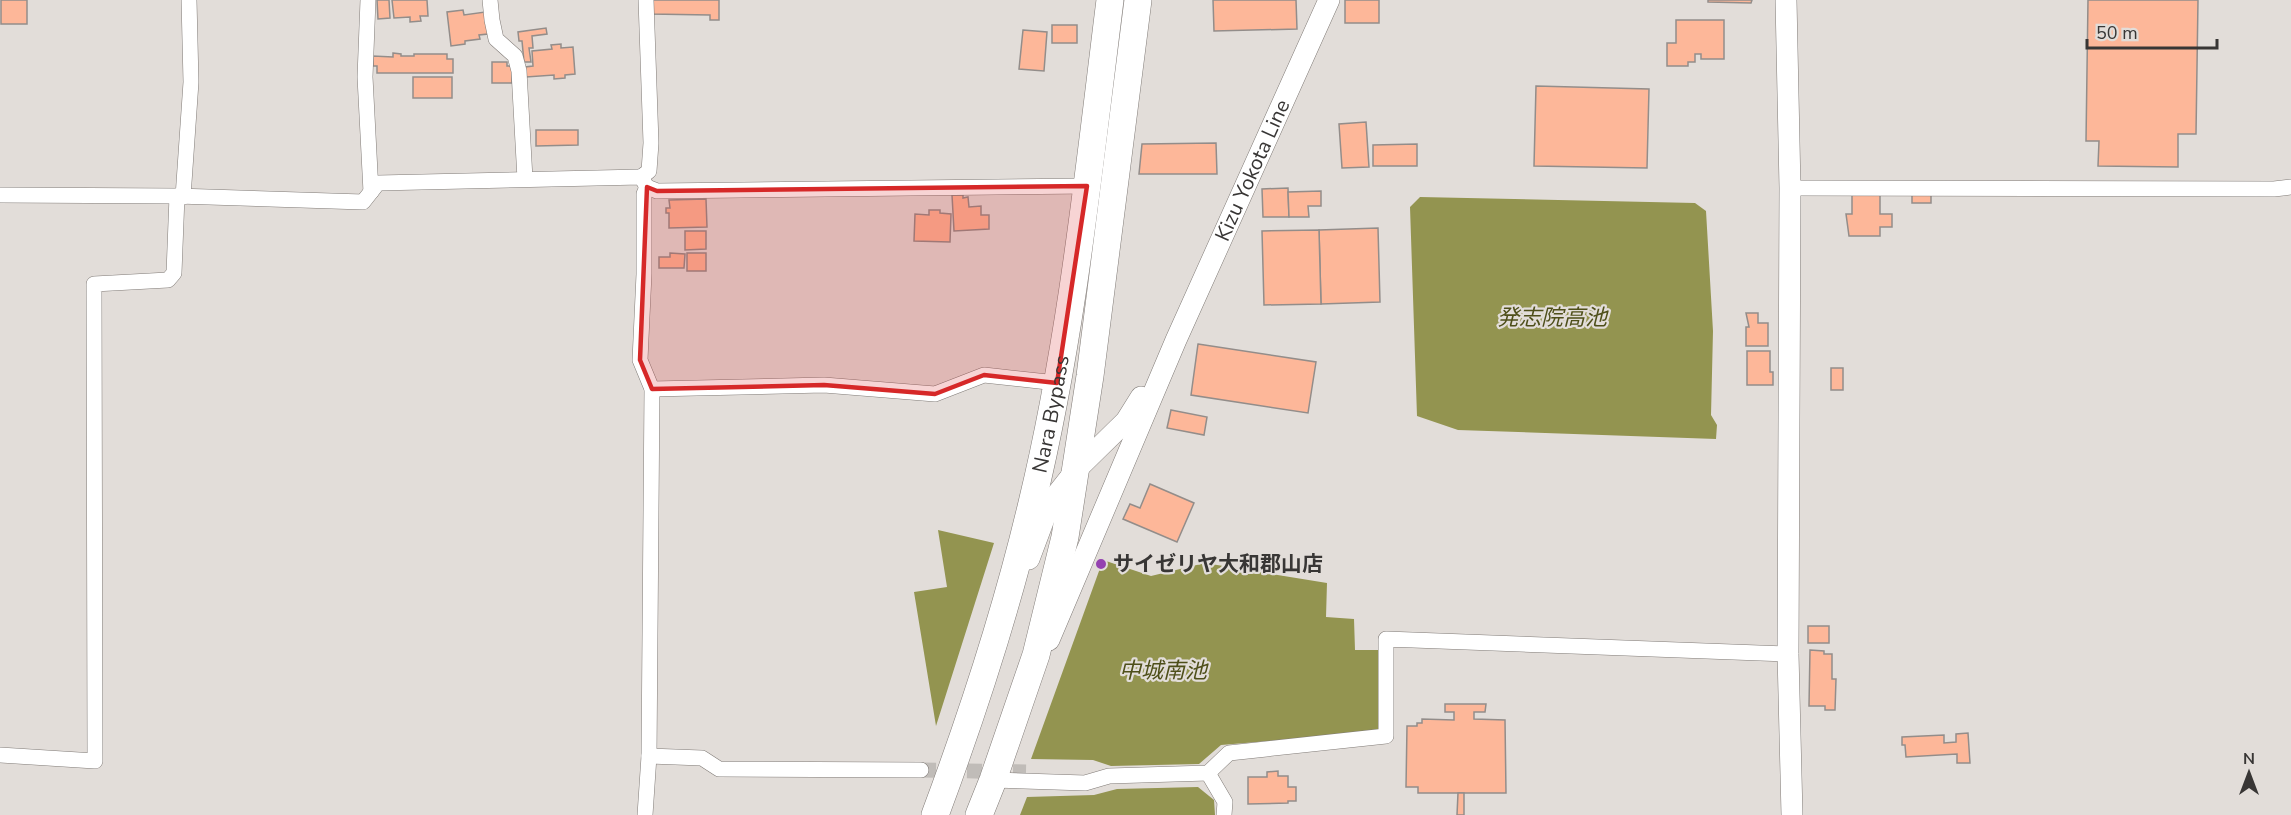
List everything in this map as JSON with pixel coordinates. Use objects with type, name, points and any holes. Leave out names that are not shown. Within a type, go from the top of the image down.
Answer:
[{"type":"highway","name":"Nara Bypass","points":[[935,815],[963,740],[1032,502],[1057,382],[1087,186],[1110,0]]},
{"type":"highway","name":"Nara Bypass","points":[[979,815],[1036,655],[1065,537],[1076,470],[1138,0]]},
{"type":"main road","name":"Kizu Yokota Line","points":[[1036,655],[1049,639],[1176,340],[1329,0]]},
{"type":"main road","points":[[1786,0],[1790,188],[1788,654],[1792,815]]},
{"type":"main road","name":"Kizu Yokota Line","points":[[993,642],[1021,585],[1050,503],[1076,470],[1126,421],[1176,340]]},
{"type":"street","points":[[0,755],[95,761],[94,284],[168,280],[174,273],[191,82],[189,0]]},
{"type":"street","points":[[368,0],[365,77],[371,192]]},
{"type":"street","points":[[490,0],[496,39],[514,56],[519,71],[525,178]]},
{"type":"street","points":[[645,815],[649,756],[652,389],[640,360],[644,274],[644,182],[649,171],[651,142],[646,0]]},
{"type":"street","points":[[0,195],[180,196],[363,202],[378,183],[525,178],[644,182],[657,191],[1087,186]]},
{"type":"street","points":[[1790,188],[2274,189],[2291,187]]},
{"type":"street","points":[[652,389],[824,386],[935,393],[984,375],[1057,382]]},
{"type":"street","points":[[1026,772],[1108,776],[1208,773],[1229,753],[1386,736],[1386,639],[1788,654]]},
{"type":"street","points":[[649,756],[702,758],[719,769],[921,770]]},
{"type":"street","points":[[1208,773],[1225,802],[1224,815]]},
{"type":"street","points":[[993,780],[1085,783],[1108,776]]},
{"type":"highlighted area","points":[[1087,186],[1057,383],[984,375],[935,394],[824,385],[652,389],[640,360],[647,187],[657,191]]},
{"type":"water","name":"発志院高池","points":[[1420,197],[1695,203],[1706,211],[1713,331],[1711,415],[1717,425],[1716,439],[1458,430],[1417,416],[1410,207]]},
{"type":"water","points":[[938,530],[994,543],[936,726],[914,592],[947,587]]},
{"type":"water","name":"中城南池","points":[[1103,560],[1151,576],[1205,563],[1327,583],[1326,617],[1354,619],[1355,650],[1380,650],[1380,728],[1376,732],[1221,745],[1199,764],[1111,766],[1093,760],[1031,759]]},
{"type":"water","points":[[1198,787],[1214,800],[1215,815],[1020,815],[1027,797],[1094,795],[1117,789]]},
{"type":"building","points":[[1,0],[27,0],[27,24],[1,24]]},
{"type":"building","points":[[377,0],[389,0],[390,18],[378,19]]},
{"type":"building","points":[[392,0],[427,0],[428,16],[420,16],[421,21],[410,22],[410,17],[394,18]]},
{"type":"building","points":[[650,0],[719,0],[719,20],[710,20],[710,15],[650,14]]},
{"type":"building","points":[[1213,0],[1296,0],[1297,29],[1214,31]]},
{"type":"building","points":[[1345,0],[1379,0],[1379,23],[1345,23]]},
{"type":"building","points":[[1708,0],[1752,0],[1751,3],[1708,2]]},
{"type":"building","points":[[2088,0],[2198,0],[2196,134],[2178,134],[2178,167],[2098,166],[2099,141],[2086,141]]},
{"type":"building","points":[[463,10],[464,15],[485,12],[488,34],[479,35],[480,39],[465,41],[465,44],[451,46],[447,12]]},
{"type":"building","points":[[1676,20],[1724,20],[1724,59],[1701,59],[1701,54],[1695,54],[1695,62],[1688,62],[1688,66],[1667,66],[1667,43],[1676,43]]},
{"type":"building","points":[[1052,25],[1077,25],[1077,43],[1052,43]]},
{"type":"building","points":[[546,28],[547,34],[532,36],[533,48],[529,48],[531,62],[524,62],[522,41],[519,41],[518,32]]},
{"type":"building","points":[[1023,30],[1047,32],[1044,71],[1019,69]]},
{"type":"building","points":[[561,44],[561,48],[573,47],[575,74],[554,79],[554,75],[526,77],[525,67],[533,66],[532,51],[552,49],[551,45]]},
{"type":"building","points":[[393,53],[401,54],[401,56],[447,54],[447,59],[453,59],[453,73],[377,73],[377,66],[373,66],[373,56],[393,57]]},
{"type":"building","points":[[492,62],[507,62],[507,66],[512,66],[512,83],[492,83]]},
{"type":"building","points":[[413,77],[452,77],[452,98],[413,98]]},
{"type":"building","points":[[1536,86],[1649,89],[1647,168],[1534,166]]},
{"type":"building","points":[[1366,122],[1369,167],[1342,168],[1339,124]]},
{"type":"building","points":[[536,130],[578,130],[578,145],[536,146]]},
{"type":"building","points":[[1216,143],[1217,174],[1139,174],[1142,144]]},
{"type":"building","points":[[1417,144],[1417,166],[1373,166],[1373,145]]},
{"type":"building","points":[[1288,188],[1289,217],[1263,217],[1262,189]]},
{"type":"building","points":[[1321,191],[1321,206],[1308,206],[1309,217],[1289,217],[1288,192]]},
{"type":"building","points":[[1912,192],[1931,192],[1931,203],[1912,203]]},
{"type":"building","points":[[1852,194],[1880,194],[1880,214],[1892,214],[1892,227],[1880,227],[1880,236],[1849,236],[1846,214],[1852,214]]},
{"type":"building","points":[[952,195],[968,197],[969,207],[981,206],[981,215],[989,215],[989,229],[954,231]]},
{"type":"building","points":[[706,199],[707,227],[669,228],[669,213],[666,213],[666,208],[670,208],[669,200]]},
{"type":"building","points":[[929,210],[940,210],[940,213],[951,214],[950,242],[914,241],[915,214],[929,215]]},
{"type":"building","points":[[1378,228],[1380,302],[1321,304],[1319,230]]},
{"type":"building","points":[[1319,230],[1321,304],[1264,305],[1262,231]]},
{"type":"building","points":[[685,231],[706,231],[706,249],[685,250]]},
{"type":"building","points":[[670,253],[685,254],[684,268],[659,268],[659,257],[670,257]]},
{"type":"building","points":[[687,253],[706,253],[706,271],[687,271]]},
{"type":"building","points":[[1746,313],[1758,313],[1758,323],[1768,323],[1768,346],[1746,346],[1746,327],[1749,327]]},
{"type":"building","points":[[1198,344],[1316,362],[1308,413],[1191,395]]},
{"type":"building","points":[[1747,351],[1770,351],[1770,372],[1773,372],[1773,385],[1747,385]]},
{"type":"building","points":[[1831,368],[1843,368],[1843,390],[1831,390]]},
{"type":"building","points":[[1171,410],[1207,417],[1204,435],[1167,428]]},
{"type":"building","points":[[1150,484],[1194,503],[1177,542],[1123,519],[1130,504],[1140,508]]},
{"type":"building","points":[[1808,626],[1829,626],[1829,643],[1808,643]]},
{"type":"building","points":[[1810,650],[1832,654],[1832,679],[1836,679],[1835,710],[1825,710],[1825,706],[1809,706]]},
{"type":"building","points":[[1445,704],[1486,704],[1485,712],[1474,712],[1474,719],[1505,720],[1506,793],[1418,793],[1418,787],[1406,787],[1407,726],[1417,726],[1417,723],[1422,723],[1422,719],[1454,720],[1454,712],[1445,712]]},
{"type":"building","points":[[1968,733],[1970,763],[1957,763],[1957,754],[1906,757],[1905,745],[1902,745],[1902,737],[1944,735],[1944,743],[1956,742],[1956,734]]},
{"type":"building","points":[[1278,771],[1278,776],[1288,776],[1288,787],[1296,787],[1296,801],[1248,804],[1248,777],[1267,777],[1267,772]]},
{"type":"building","points":[[1458,793],[1464,793],[1464,815],[1457,815]]},
{"type":"tunnel","points":[[921,770],[1026,772]]},
{"type":"place","name":"サイゼリヤ大和郡山店","points":[[1101,564]]}]
